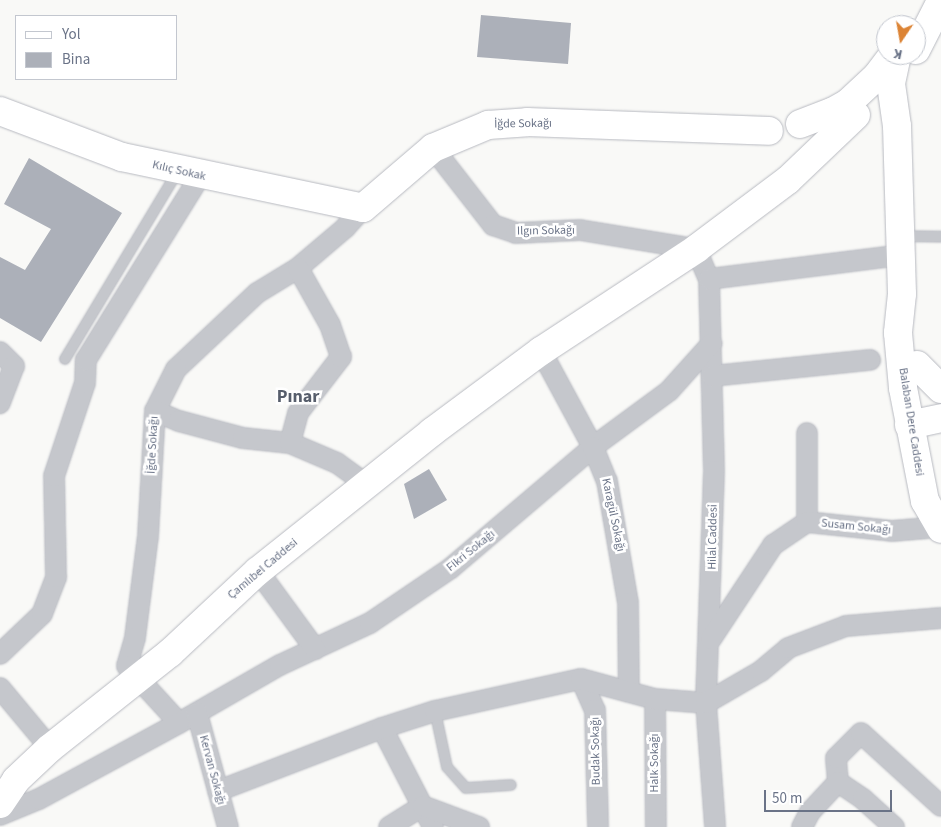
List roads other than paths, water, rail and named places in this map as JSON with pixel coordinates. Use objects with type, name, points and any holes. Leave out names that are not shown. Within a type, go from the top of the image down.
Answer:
[{"type":"main road","points":[[915,15],[922,0]]},
{"type":"main road","points":[[926,30],[941,1]]},
{"type":"main road","name":"Çamlıbel Caddesi","points":[[0,804],[16,780],[50,748],[138,678],[258,571],[367,484],[541,351],[696,249],[788,180],[819,151],[885,65]]},
{"type":"main road","name":"Balaban Dere Caddesi","points":[[895,65],[891,84],[895,103],[902,294],[898,333],[927,429],[924,501],[941,522]]},
{"type":"main road","points":[[769,131],[800,124],[856,102],[878,113],[895,103],[910,65]]},
{"type":"main road","name":"Kılıç Sokak","points":[[0,111],[122,157],[189,174],[363,208]]},
{"type":"main road","name":"İğde Sokağı","points":[[363,208],[433,148],[454,136],[488,125],[527,122],[769,131]]},
{"type":"main road","points":[[800,124],[816,132],[819,151]]},
{"type":"main road","points":[[769,131],[819,151]]},
{"type":"main road","name":"Balaban Dere Caddesi","points":[[902,294],[913,332],[927,429],[941,494]]},
{"type":"main road","points":[[917,365],[941,389]]},
{"type":"street","name":"Ilgın Sokağı","points":[[433,148],[493,225],[516,233],[580,230],[696,249]]},
{"type":"street","points":[[0,654],[42,614],[56,577],[54,476],[85,383],[86,360],[189,174]]},
{"type":"street","name":"İğde Sokağı","points":[[138,678],[127,666],[135,638],[148,536],[155,410],[176,369],[257,293],[298,268],[345,228],[363,208]]},
{"type":"street","points":[[709,279],[901,245]]},
{"type":"street","name":"Hilal Caddesi","points":[[696,249],[709,279],[712,343],[714,471],[706,702],[715,827]]},
{"type":"street","points":[[290,443],[298,414],[341,357],[330,325],[298,268]]},
{"type":"street","name":"Fikri Sokağı","points":[[0,815],[39,799],[315,649],[370,623],[450,568],[594,447],[669,391],[712,343]]},
{"type":"street","name":"Karagül Sokağı","points":[[541,351],[594,447],[607,481],[628,603],[629,692]]},
{"type":"street","points":[[0,352],[14,366],[0,403]]},
{"type":"street","points":[[712,376],[870,360]]},
{"type":"street","points":[[155,410],[179,421],[243,438],[290,443],[336,463],[367,484]]},
{"type":"street","points":[[807,433],[807,522]]},
{"type":"street","name":"Susam Sokağı","points":[[709,641],[773,545],[807,522],[892,531],[941,522]]},
{"type":"street","points":[[258,571],[315,649]]},
{"type":"street","points":[[218,791],[382,728],[435,711],[581,679],[654,699],[706,702],[761,671],[788,648],[846,626],[941,618]]},
{"type":"street","points":[[138,678],[178,724]]},
{"type":"street","name":"Budak Sokağı","points":[[581,679],[595,710],[598,827]]},
{"type":"street","points":[[0,688],[50,748]]},
{"type":"street","name":"Halk Sokağı","points":[[654,699],[656,827]]},
{"type":"street","name":"Kervan Sokağı","points":[[197,712],[227,827]]},
{"type":"street","points":[[382,728],[424,806],[433,827]]},
{"type":"street","points":[[802,827],[810,812],[838,782],[836,758],[861,733],[941,806]]},
{"type":"street","points":[[838,782],[863,799],[894,827]]},
{"type":"street","points":[[389,827],[424,806]]},
{"type":"street","points":[[424,806],[479,827]]},
{"type":"lane","points":[[65,359],[189,174]]},
{"type":"lane","points":[[901,245],[941,237]]},
{"type":"lane","points":[[435,711],[447,767],[466,788],[511,785]]},
{"type":"district","name":"Pınar","points":[[298,397]]}]
